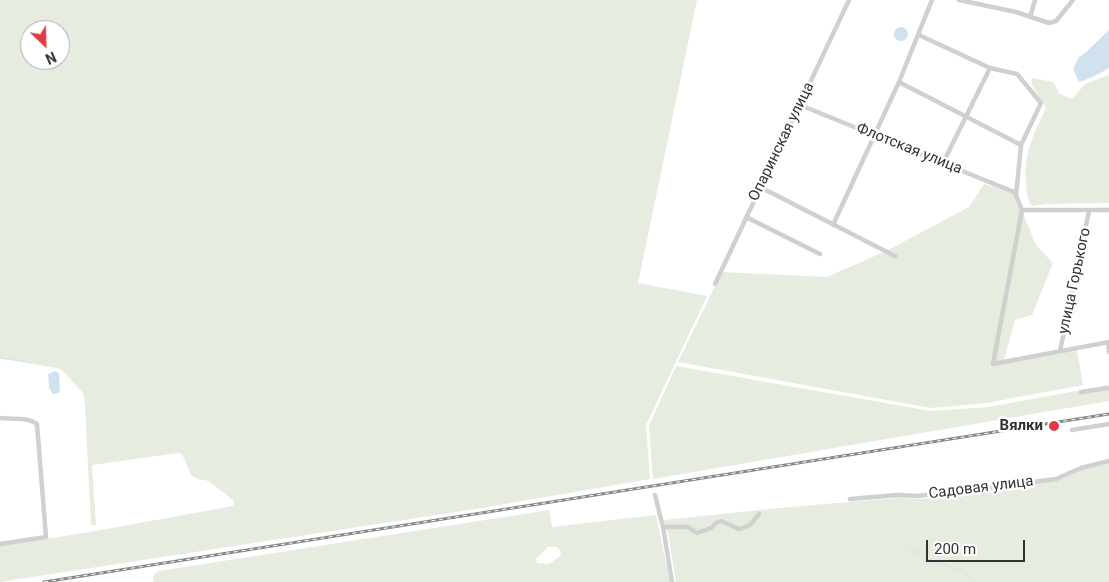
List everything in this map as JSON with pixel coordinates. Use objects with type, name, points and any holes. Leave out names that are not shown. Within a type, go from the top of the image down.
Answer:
[{"type":"street","name":"Опаринская улица","points":[[715,284],[849,0]]},
{"type":"street","points":[[834,225],[899,82],[932,0]]},
{"type":"street","points":[[959,0],[987,2],[1049,23],[1056,21],[1073,0]]},
{"type":"street","points":[[1030,17],[1035,0]]},
{"type":"street","points":[[919,35],[990,68],[1017,74],[1041,103],[1021,145],[1016,195],[1022,210],[994,364],[1109,342],[1109,352]]},
{"type":"street","points":[[943,163],[990,68]]},
{"type":"street","points":[[899,82],[1021,145]]},
{"type":"street","name":"Флотская улица","points":[[800,106],[1014,192],[1016,195]]},
{"type":"street","points":[[760,187],[895,256]]},
{"type":"street","points":[[1022,210],[1109,210]]},
{"type":"street","name":"улица Горького","points":[[1060,351],[1089,211]]},
{"type":"street","points":[[746,217],[820,254]]},
{"type":"street","points":[[1081,392],[1109,388]]},
{"type":"street","points":[[0,418],[34,422],[36,424],[46,537],[0,544]]},
{"type":"street","points":[[1072,430],[1109,424]]},
{"type":"street","name":"Садовая улица","points":[[850,499],[897,495],[918,496],[1056,479],[1081,468],[1109,461]]},
{"type":"street","points":[[655,495],[663,527],[672,582]]},
{"type":"street","points":[[663,527],[688,527],[696,533],[711,528],[720,521],[739,528],[750,525],[759,514]]},
{"type":"shaded area","points":[[0,0],[697,0],[638,283],[707,296],[646,425],[650,479],[482,508],[0,582],[0,546],[233,506],[234,501],[209,481],[198,479],[191,475],[182,454],[92,465],[96,525],[91,525],[83,393],[61,369],[0,359]]},
{"type":"shaded area","points":[[1109,75],[1109,203],[1032,206],[1027,192],[1026,163],[1030,144],[1046,108],[1032,85],[1032,78],[1053,82],[1060,94],[1072,99],[1085,84]]},
{"type":"shaded area","points":[[984,184],[1014,192],[1036,245],[1053,263],[1032,315],[1015,320],[1003,364],[1077,350],[1083,385],[987,403],[931,408],[678,362],[722,272],[827,277],[886,251],[969,207]]},
{"type":"shaded area","points":[[676,366],[930,411],[989,407],[1109,385],[1109,401],[653,479],[649,426]]},
{"type":"shaded area","points":[[1109,463],[1109,582],[676,582],[664,520],[898,498],[921,499],[1057,480],[1082,470]]},
{"type":"shaded area","points":[[549,510],[552,527],[656,515],[670,582],[153,582],[154,574],[159,571]],"holes":[[[548,547],[557,547],[561,552],[560,556],[549,564],[537,563],[536,559]]]},
{"type":"water","points":[[901,27],[906,29],[908,34],[906,39],[901,41],[896,39],[894,34],[896,29]]},
{"type":"water","points":[[1109,30],[1109,68],[1079,82],[1073,69],[1079,57]]},
{"type":"water","points":[[55,371],[59,373],[60,391],[53,394],[49,388],[48,374]]},
{"type":"waterway","points":[[0,358],[32,363]]},
{"type":"waterway","points":[[908,546],[922,557],[963,571],[974,582]]},
{"type":"railway","points":[[44,582],[1109,414]]},
{"type":"place","name":"Вялки","points":[[1054,426]]}]
